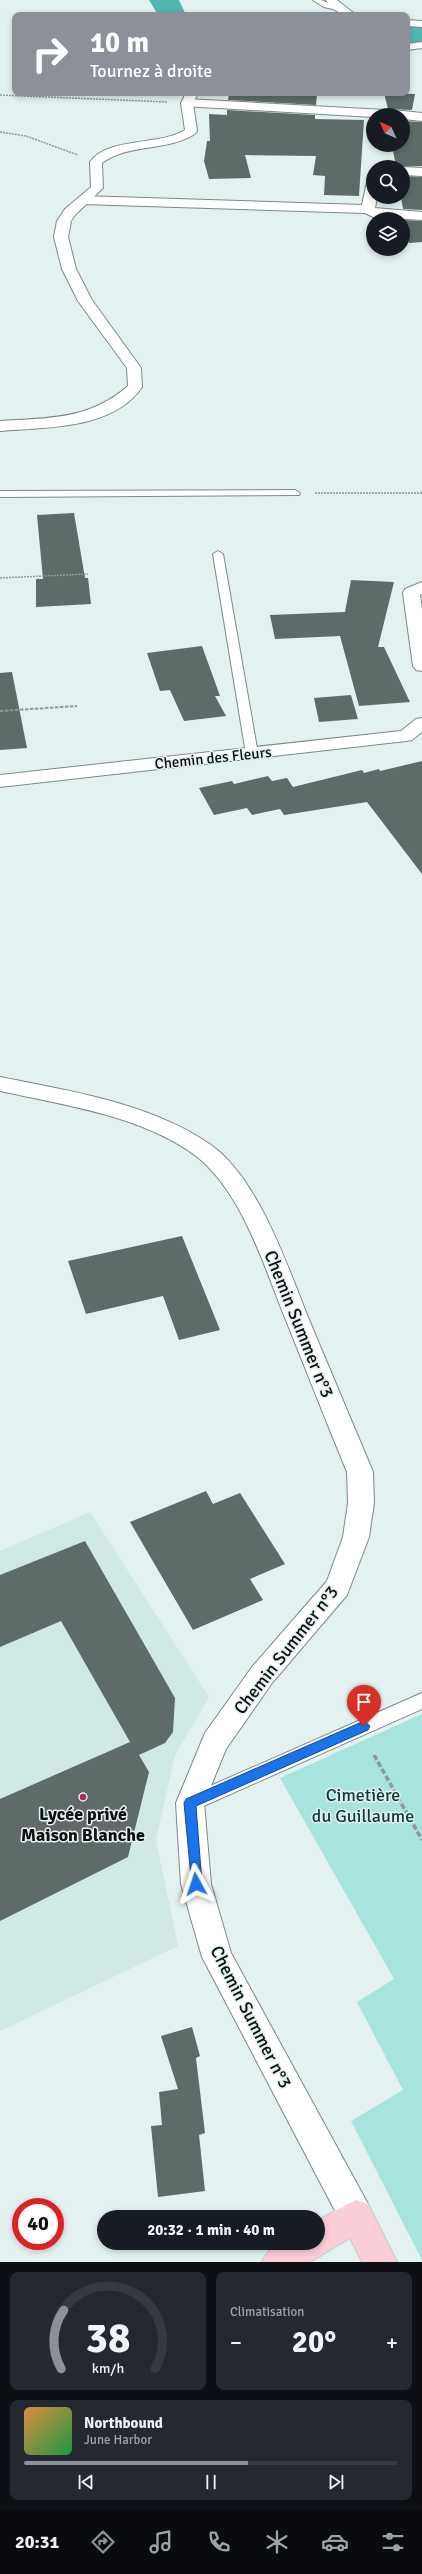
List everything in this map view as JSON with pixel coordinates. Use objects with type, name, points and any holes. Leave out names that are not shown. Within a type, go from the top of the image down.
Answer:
[{"type":"main road","points":[[325,2235],[356,2216],[380,2262]]},
{"type":"main road","points":[[279,2262],[299,2250]]},
{"type":"street","points":[[334,4],[346,12]]},
{"type":"street","points":[[410,23],[422,24]]},
{"type":"street","points":[[410,47],[422,45]]},
{"type":"street","points":[[0,426],[79,418],[99,414],[125,397],[135,387],[134,368],[85,301],[69,269],[61,237],[62,227],[70,212],[97,188],[96,162],[104,155],[110,152],[165,144],[184,137],[191,131],[189,98],[366,113]]},
{"type":"street","points":[[410,115],[422,116]]},
{"type":"street","points":[[410,171],[422,172]]},
{"type":"street","points":[[82,200],[368,208],[380,215],[422,216]]},
{"type":"street","points":[[368,208],[369,204]]},
{"type":"street","points":[[422,587],[411,593],[422,666]]},
{"type":"street","name":"Chemin des Fleurs","points":[[0,781],[406,736],[422,723]]},
{"type":"street","name":"Chemin Summer n°3","points":[[0,1084],[99,1105],[174,1132],[204,1150],[227,1172],[260,1229],[360,1472],[360,1503],[356,1537],[338,1587],[262,1675],[215,1742],[190,1803],[196,1884],[217,1957],[356,2216]]},
{"type":"lane","points":[[316,0],[326,6],[334,4]]},
{"type":"lane","points":[[0,494],[295,493]]},
{"type":"lane","points":[[218,554],[252,754]]},
{"type":"lane","points":[[190,1803],[422,1701]]},
{"type":"path","points":[[0,95],[12,95]]},
{"type":"path","points":[[63,96],[189,98]]},
{"type":"path","points":[[0,132],[26,136],[96,162]]},
{"type":"path","points":[[295,493],[422,493]]},
{"type":"path","points":[[0,578],[88,574]]},
{"type":"path","points":[[0,712],[77,706]]},
{"type":"path","points":[[374,1755],[422,1840]]},
{"type":"shaded area","name":"Lycée privé Maison Blanche","points":[[90,1512],[209,1697],[175,1755],[156,1840],[178,1946],[0,2031],[0,1551]]},
{"type":"green space","name":"Cimetière du Guillaume","points":[[422,1714],[422,2260],[351,2121],[403,2090],[357,2002],[394,1979],[280,1778]]},
{"type":"building","points":[[410,94],[415,94],[412,110],[410,110],[410,108],[388,108],[385,96],[410,96]]},
{"type":"building","points":[[229,96],[317,96],[316,105],[228,100]]},
{"type":"building","points":[[227,110],[315,115],[315,119],[364,120],[359,196],[324,195],[325,176],[313,175],[316,156],[245,155],[251,178],[209,179],[204,161],[207,141],[210,141],[209,114],[227,115]]},
{"type":"building","points":[[410,121],[422,122],[422,166],[410,166],[410,160],[395,160],[393,152],[410,152]]},
{"type":"building","points":[[410,176],[422,177],[422,210],[403,209],[402,204],[410,204]]},
{"type":"building","points":[[410,220],[422,221],[422,242],[410,243]]},
{"type":"building","points":[[74,513],[85,578],[88,578],[91,604],[36,607],[36,579],[43,579],[37,515]]},
{"type":"building","points":[[351,580],[394,582],[378,647],[384,647],[410,702],[359,706],[340,636],[275,639],[270,615],[345,612]]},
{"type":"building","points":[[202,646],[220,696],[215,696],[226,716],[184,721],[170,690],[160,691],[147,653]]},
{"type":"building","points":[[12,672],[27,748],[0,750],[0,673]]},
{"type":"building","points":[[351,695],[358,719],[319,722],[314,698]]},
{"type":"building","points":[[422,761],[422,874],[367,802],[284,815],[280,809],[252,815],[247,808],[214,815],[199,788],[232,781],[234,784],[268,776],[272,781],[287,778],[293,787],[362,770],[364,773],[379,769],[380,771]]},
{"type":"building","points":[[182,1236],[220,1330],[179,1340],[163,1296],[86,1314],[68,1261]]},
{"type":"building","points":[[206,1491],[213,1504],[240,1493],[285,1564],[250,1579],[263,1600],[193,1630],[130,1522]]},
{"type":"building","points":[[85,1541],[175,1698],[173,1732],[165,1743],[139,1755],[149,1772],[128,1857],[0,1921],[0,1799],[130,1742],[61,1621],[0,1647],[0,1575]]},
{"type":"building","points":[[192,2027],[200,2056],[196,2058],[205,2133],[199,2135],[205,2191],[158,2197],[151,2126],[162,2125],[159,2092],[178,2089],[161,2036]]},
{"type":"waterway","points":[[163,0],[167,2],[171,12]]},
{"type":"waterway","points":[[410,35],[422,35]]},
{"type":"place","name":"Lycée privé Maison Blanche","points":[[83,1797]]},
{"type":"route","points":[[196,1884],[190,1803],[364,1726]]}]
